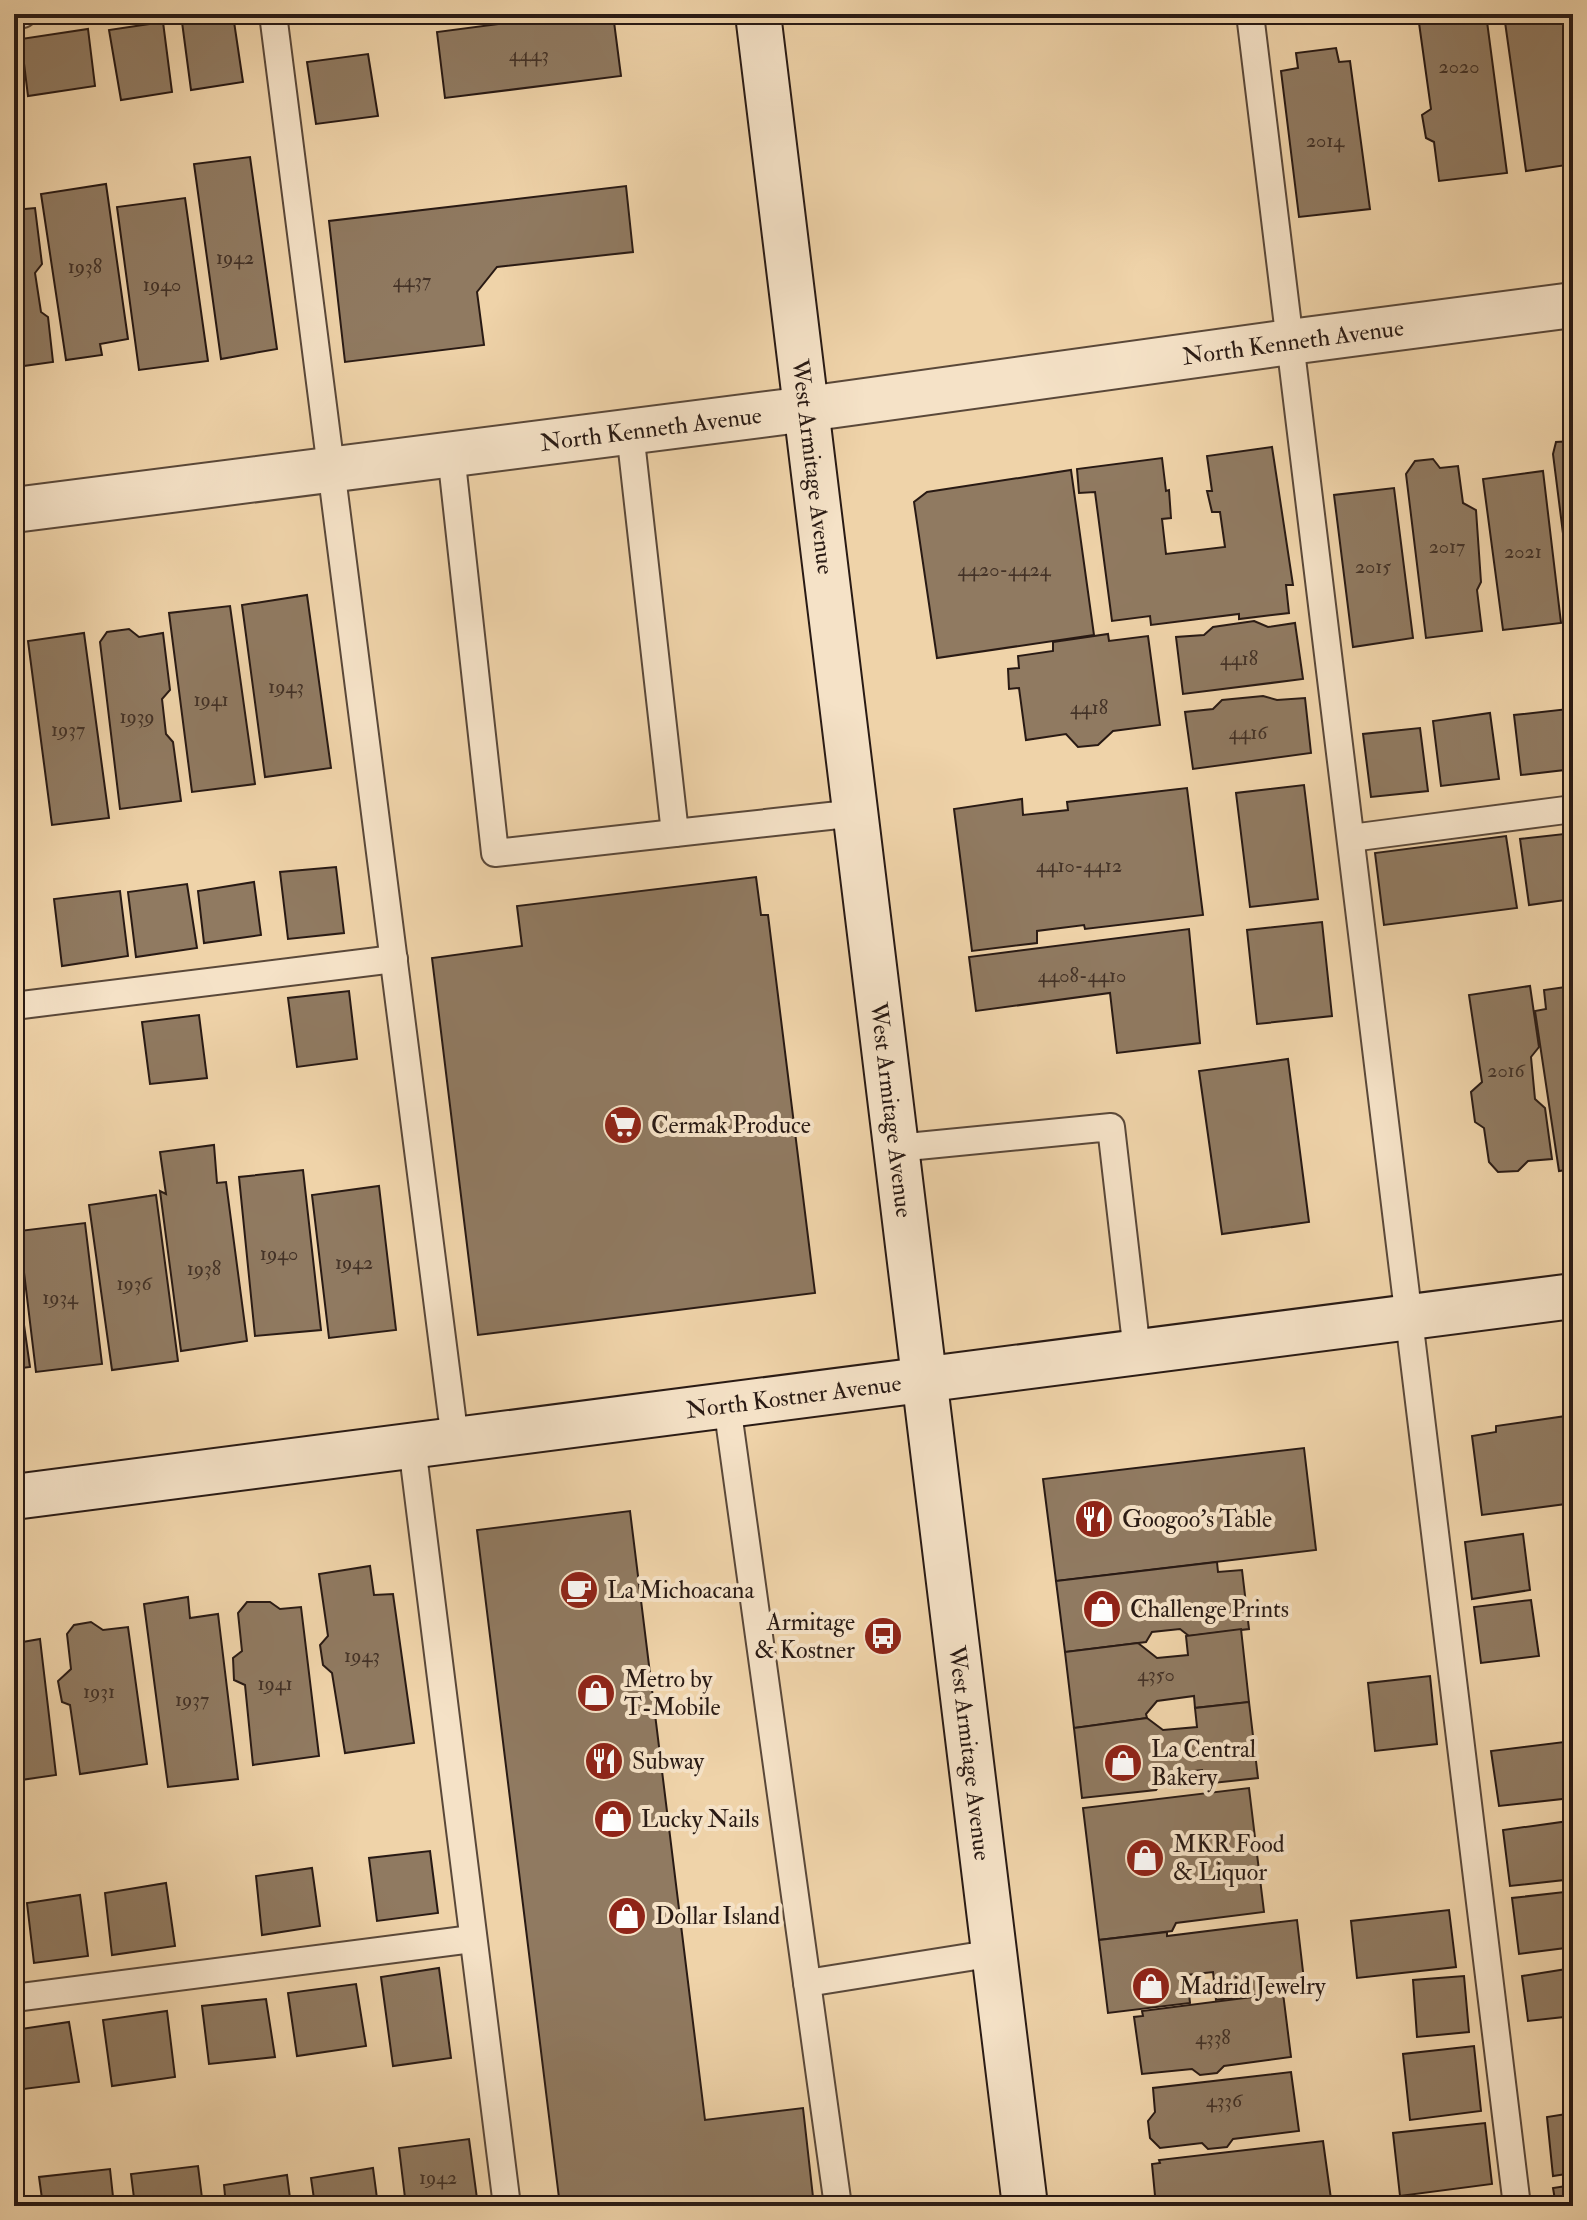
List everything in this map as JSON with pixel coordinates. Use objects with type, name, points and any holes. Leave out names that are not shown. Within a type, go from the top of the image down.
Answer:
[{"type":"street","name":"West Armitage Avenue","points":[[758,14],[1025,2206]]},
{"type":"street","name":"North Kenneth Avenue","points":[[14,510],[807,409],[1573,305]]},
{"type":"street","name":"North Kostner Avenue","points":[[14,1497],[1573,1296]]},
{"type":"lane","points":[[14,15],[23,14]]},
{"type":"lane","points":[[273,14],[455,1440]]},
{"type":"lane","points":[[1250,14],[1517,2206]]},
{"type":"lane","points":[[630,432],[675,833]]},
{"type":"lane","points":[[451,454],[495,853],[857,813]]},
{"type":"lane","points":[[1351,838],[1573,809]]},
{"type":"lane","points":[[14,1006],[394,959]]},
{"type":"lane","points":[[897,1148],[1111,1127],[1137,1352]]},
{"type":"lane","points":[[727,1405],[838,2206]]},
{"type":"lane","points":[[412,1446],[507,2206]]},
{"type":"lane","points":[[14,1998],[472,1939]]},
{"type":"lane","points":[[807,1983],[995,1953]]},
{"type":"building","points":[[577,14],[613,14],[621,76],[445,98],[437,32]]},
{"type":"building","points":[[1486,14],[1507,173],[1439,181],[1434,142],[1426,138],[1422,115],[1431,109],[1419,23]]},
{"type":"building","points":[[1567,14],[1573,54],[1573,164],[1526,171],[1505,22]]},
{"type":"building","points":[[233,15],[243,82],[191,90],[182,22]]},
{"type":"building","points":[[163,22],[172,92],[121,100],[109,30]]},
{"type":"building","points":[[88,29],[95,86],[28,96],[21,39]]},
{"type":"building","points":[[1336,48],[1339,62],[1350,61],[1370,209],[1299,217],[1281,71],[1298,68],[1296,53]]},
{"type":"building","points":[[368,54],[378,116],[316,124],[307,62]]},
{"type":"building","points":[[250,157],[277,349],[221,359],[194,164]]},
{"type":"building","points":[[106,184],[128,339],[100,344],[102,355],[66,360],[41,194]]},
{"type":"building","points":[[626,186],[633,252],[497,267],[477,292],[484,345],[345,362],[329,221]]},
{"type":"building","points":[[185,198],[208,361],[139,370],[117,207]]},
{"type":"building","points":[[35,208],[42,264],[35,273],[41,312],[48,317],[53,362],[24,366],[14,374],[14,210]]},
{"type":"building","points":[[1573,441],[1573,613],[1553,454],[1556,442]]},
{"type":"building","points":[[1272,447],[1293,585],[1286,585],[1289,613],[1239,619],[1239,614],[1151,625],[1150,616],[1112,621],[1095,492],[1079,493],[1077,469],[1162,458],[1171,518],[1162,519],[1166,554],[1225,547],[1220,512],[1212,512],[1207,491],[1212,491],[1207,456]]},
{"type":"building","points":[[1433,459],[1440,468],[1458,466],[1463,503],[1476,510],[1481,582],[1477,590],[1482,631],[1426,638],[1406,474],[1415,461]]},
{"type":"building","points":[[1071,470],[1094,635],[937,658],[914,502],[927,492]]},
{"type":"building","points":[[1543,471],[1561,623],[1503,630],[1483,479]]},
{"type":"building","points":[[1394,488],[1413,638],[1353,647],[1334,495]]},
{"type":"building","points":[[307,595],[331,768],[265,777],[242,605]]},
{"type":"building","points":[[230,606],[255,784],[192,792],[169,613]]},
{"type":"building","points":[[1254,621],[1268,627],[1295,623],[1303,679],[1183,694],[1176,637],[1204,635],[1213,627]]},
{"type":"building","points":[[129,629],[139,637],[163,633],[170,690],[162,699],[166,734],[173,742],[181,801],[120,809],[100,642],[107,632]]},
{"type":"building","points":[[84,633],[109,818],[52,825],[28,641]]},
{"type":"building","points":[[1108,634],[1109,641],[1148,636],[1160,725],[1113,731],[1098,745],[1078,747],[1066,734],[1026,740],[1019,688],[1009,689],[1008,669],[1019,668],[1018,656],[1053,651],[1053,642]]},
{"type":"building","points":[[1263,696],[1277,700],[1305,698],[1311,753],[1193,769],[1185,712],[1213,709],[1222,700]]},
{"type":"building","points":[[1568,709],[1573,769],[1521,775],[1514,715]]},
{"type":"building","points":[[1490,713],[1499,779],[1441,786],[1433,721]]},
{"type":"building","points":[[1420,728],[1428,791],[1371,797],[1363,734]]},
{"type":"building","points":[[1304,785],[1318,899],[1250,907],[1236,793]]},
{"type":"building","points":[[1187,788],[1203,915],[1085,929],[1084,925],[1037,931],[1037,943],[972,951],[954,809],[1022,799],[1023,815],[1068,810],[1067,802]]},
{"type":"building","points":[[1573,833],[1573,899],[1529,905],[1520,839]]},
{"type":"building","points":[[1506,836],[1517,908],[1384,925],[1375,853]]},
{"type":"building","points":[[336,867],[344,933],[288,939],[280,872]]},
{"type":"building","name":"Cermak Produce","points":[[756,877],[761,915],[768,915],[815,1293],[478,1335],[432,958],[522,946],[517,906]]},
{"type":"building","points":[[254,882],[261,935],[204,943],[198,891]]},
{"type":"building","points":[[187,884],[197,948],[136,957],[128,892]]},
{"type":"building","points":[[120,891],[128,956],[62,966],[54,899]]},
{"type":"building","points":[[1322,922],[1332,1016],[1257,1024],[1247,930]]},
{"type":"building","points":[[1189,929],[1200,1043],[1117,1053],[1110,993],[976,1011],[969,957]]},
{"type":"building","points":[[1530,986],[1539,1047],[1531,1057],[1535,1099],[1545,1108],[1552,1159],[1528,1161],[1518,1171],[1498,1172],[1489,1162],[1484,1128],[1475,1122],[1471,1092],[1482,1082],[1469,995]]},
{"type":"building","points":[[1573,986],[1573,1169],[1559,1171],[1535,1011],[1546,1009],[1544,990]]},
{"type":"building","points":[[349,991],[357,1059],[297,1067],[288,998]]},
{"type":"building","points":[[199,1015],[207,1078],[150,1084],[142,1022]]},
{"type":"building","points":[[1288,1059],[1309,1222],[1222,1234],[1199,1071]]},
{"type":"building","points":[[214,1145],[217,1183],[226,1182],[247,1341],[181,1351],[160,1191],[166,1194],[160,1152]]},
{"type":"building","points":[[303,1170],[321,1330],[255,1336],[239,1177]]},
{"type":"building","points":[[379,1186],[396,1330],[329,1338],[312,1195]]},
{"type":"building","points":[[156,1195],[178,1361],[112,1370],[89,1205]]},
{"type":"building","points":[[85,1223],[102,1364],[36,1372],[19,1231]]},
{"type":"building","points":[[14,1255],[30,1367],[14,1369]]},
{"type":"building","points":[[1573,1415],[1573,1503],[1482,1515],[1472,1436],[1496,1432],[1496,1426]]},
{"type":"building","points":[[1304,1448],[1316,1550],[1056,1581],[1043,1479]]},
{"type":"building","points":[[630,1511],[705,2120],[803,2108],[814,2206],[560,2206],[477,1530]]},
{"type":"building","points":[[1523,1534],[1530,1590],[1472,1599],[1465,1542]]},
{"type":"building","points":[[1217,1562],[1218,1572],[1242,1570],[1249,1629],[1189,1636],[1180,1629],[1152,1632],[1146,1642],[1065,1652],[1056,1581]]},
{"type":"building","points":[[370,1566],[374,1595],[393,1594],[414,1743],[345,1753],[332,1673],[323,1665],[320,1645],[328,1636],[319,1574]]},
{"type":"building","points":[[188,1597],[190,1618],[218,1614],[238,1779],[168,1787],[144,1604]]},
{"type":"building","points":[[1531,1600],[1539,1656],[1481,1663],[1474,1607]]},
{"type":"building","points":[[247,1602],[270,1602],[280,1609],[301,1607],[319,1756],[253,1765],[245,1685],[234,1680],[233,1658],[242,1651],[238,1613]]},
{"type":"building","points":[[91,1622],[103,1630],[128,1627],[147,1764],[80,1774],[70,1705],[62,1702],[58,1681],[71,1669],[67,1634],[74,1625]]},
{"type":"building","points":[[1241,1629],[1249,1702],[1195,1708],[1194,1696],[1157,1701],[1146,1714],[1147,1718],[1074,1728],[1065,1652],[1138,1643],[1157,1658],[1188,1655],[1186,1636]]},
{"type":"building","points":[[40,1639],[56,1775],[14,1781],[14,1641]]},
{"type":"building","points":[[1430,1676],[1437,1744],[1375,1751],[1368,1683]]},
{"type":"building","points":[[1249,1702],[1258,1778],[1204,1784],[1202,1770],[1168,1774],[1156,1790],[1082,1798],[1074,1728],[1147,1718],[1163,1730],[1197,1727],[1195,1708]]},
{"type":"building","points":[[1564,1742],[1571,1798],[1499,1806],[1491,1751]]},
{"type":"building","points":[[1249,1788],[1264,1912],[1176,1923],[1172,1931],[1099,1940],[1083,1808]]},
{"type":"building","points":[[1569,1821],[1573,1879],[1510,1886],[1503,1830]]},
{"type":"building","points":[[430,1851],[438,1913],[377,1921],[369,1858]]},
{"type":"building","points":[[312,1868],[320,1926],[262,1935],[256,1876]]},
{"type":"building","points":[[166,1883],[175,1946],[112,1955],[105,1893]]},
{"type":"building","points":[[1573,1891],[1573,1947],[1519,1954],[1512,1898]]},
{"type":"building","points":[[80,1895],[88,1956],[34,1963],[27,1903]]},
{"type":"building","points":[[1449,1910],[1456,1967],[1357,1978],[1351,1921]]},
{"type":"building","points":[[1297,1920],[1305,1989],[1216,2000],[1213,1972],[1187,1975],[1190,2003],[1108,2013],[1099,1940],[1167,1932],[1167,1936]]},
{"type":"building","points":[[439,1968],[451,2058],[393,2066],[381,1977]]},
{"type":"building","points":[[1573,1968],[1573,2016],[1528,2021],[1522,1976]]},
{"type":"building","points":[[1464,1976],[1469,2032],[1417,2037],[1413,1980]]},
{"type":"building","points":[[356,1984],[366,2046],[297,2056],[288,1993]]},
{"type":"building","points":[[1283,1993],[1291,2057],[1224,2066],[1217,2073],[1200,2075],[1192,2069],[1142,2074],[1134,2017],[1143,2016],[1142,2011]]},
{"type":"building","points":[[266,1999],[275,2057],[209,2064],[202,2006]]},
{"type":"building","points":[[167,2011],[175,2077],[112,2086],[103,2020]]},
{"type":"building","points":[[69,2022],[79,2082],[24,2089],[14,2030]]},
{"type":"building","points":[[1474,2046],[1481,2111],[1410,2120],[1403,2054]]},
{"type":"building","points":[[1291,2072],[1299,2131],[1233,2139],[1227,2147],[1208,2149],[1202,2143],[1160,2148],[1150,2138],[1148,2121],[1155,2112],[1153,2088]]},
{"type":"building","points":[[1573,2113],[1573,2173],[1553,2176],[1547,2117]]},
{"type":"building","points":[[1485,2123],[1492,2184],[1400,2196],[1393,2133]]},
{"type":"building","points":[[469,2139],[478,2206],[406,2206],[399,2148]]},
{"type":"building","points":[[1323,2141],[1331,2199],[1307,2202],[1308,2206],[1156,2206],[1152,2164],[1160,2163],[1159,2160]]},
{"type":"building","points":[[198,2166],[203,2206],[135,2206],[131,2174]]},
{"type":"building","points":[[373,2168],[378,2206],[315,2206],[311,2178]]},
{"type":"building","points":[[110,2169],[114,2206],[43,2206],[39,2177]]},
{"type":"building","points":[[287,2175],[291,2206],[226,2206],[224,2185]]},
{"type":"building","points":[[1573,2185],[1573,2206],[1556,2206],[1553,2188]]},
{"type":"building","points":[[1490,2198],[1491,2206],[1427,2206]]},
{"type":"place","name":"Cermak Produce","points":[[623,1125]]},
{"type":"place","name":"Googoo's Table","points":[[1094,1519]]},
{"type":"place","name":"La Michoacana","points":[[579,1590]]},
{"type":"place","name":"Challenge Prints","points":[[1102,1609]]},
{"type":"place","name":"Armitage & Kostner","points":[[883,1636]]},
{"type":"place","name":"Metro by T-Mobile","points":[[596,1693]]},
{"type":"place","name":"Subway","points":[[604,1761]]},
{"type":"place","name":"La Central Bakery","points":[[1123,1763]]},
{"type":"place","name":"Lucky Nails","points":[[613,1819]]},
{"type":"place","name":"MKR Food & Liquor","points":[[1145,1858]]},
{"type":"place","name":"Dollar Island","points":[[627,1916]]},
{"type":"place","name":"Madrid Jewelry","points":[[1151,1986]]}]
